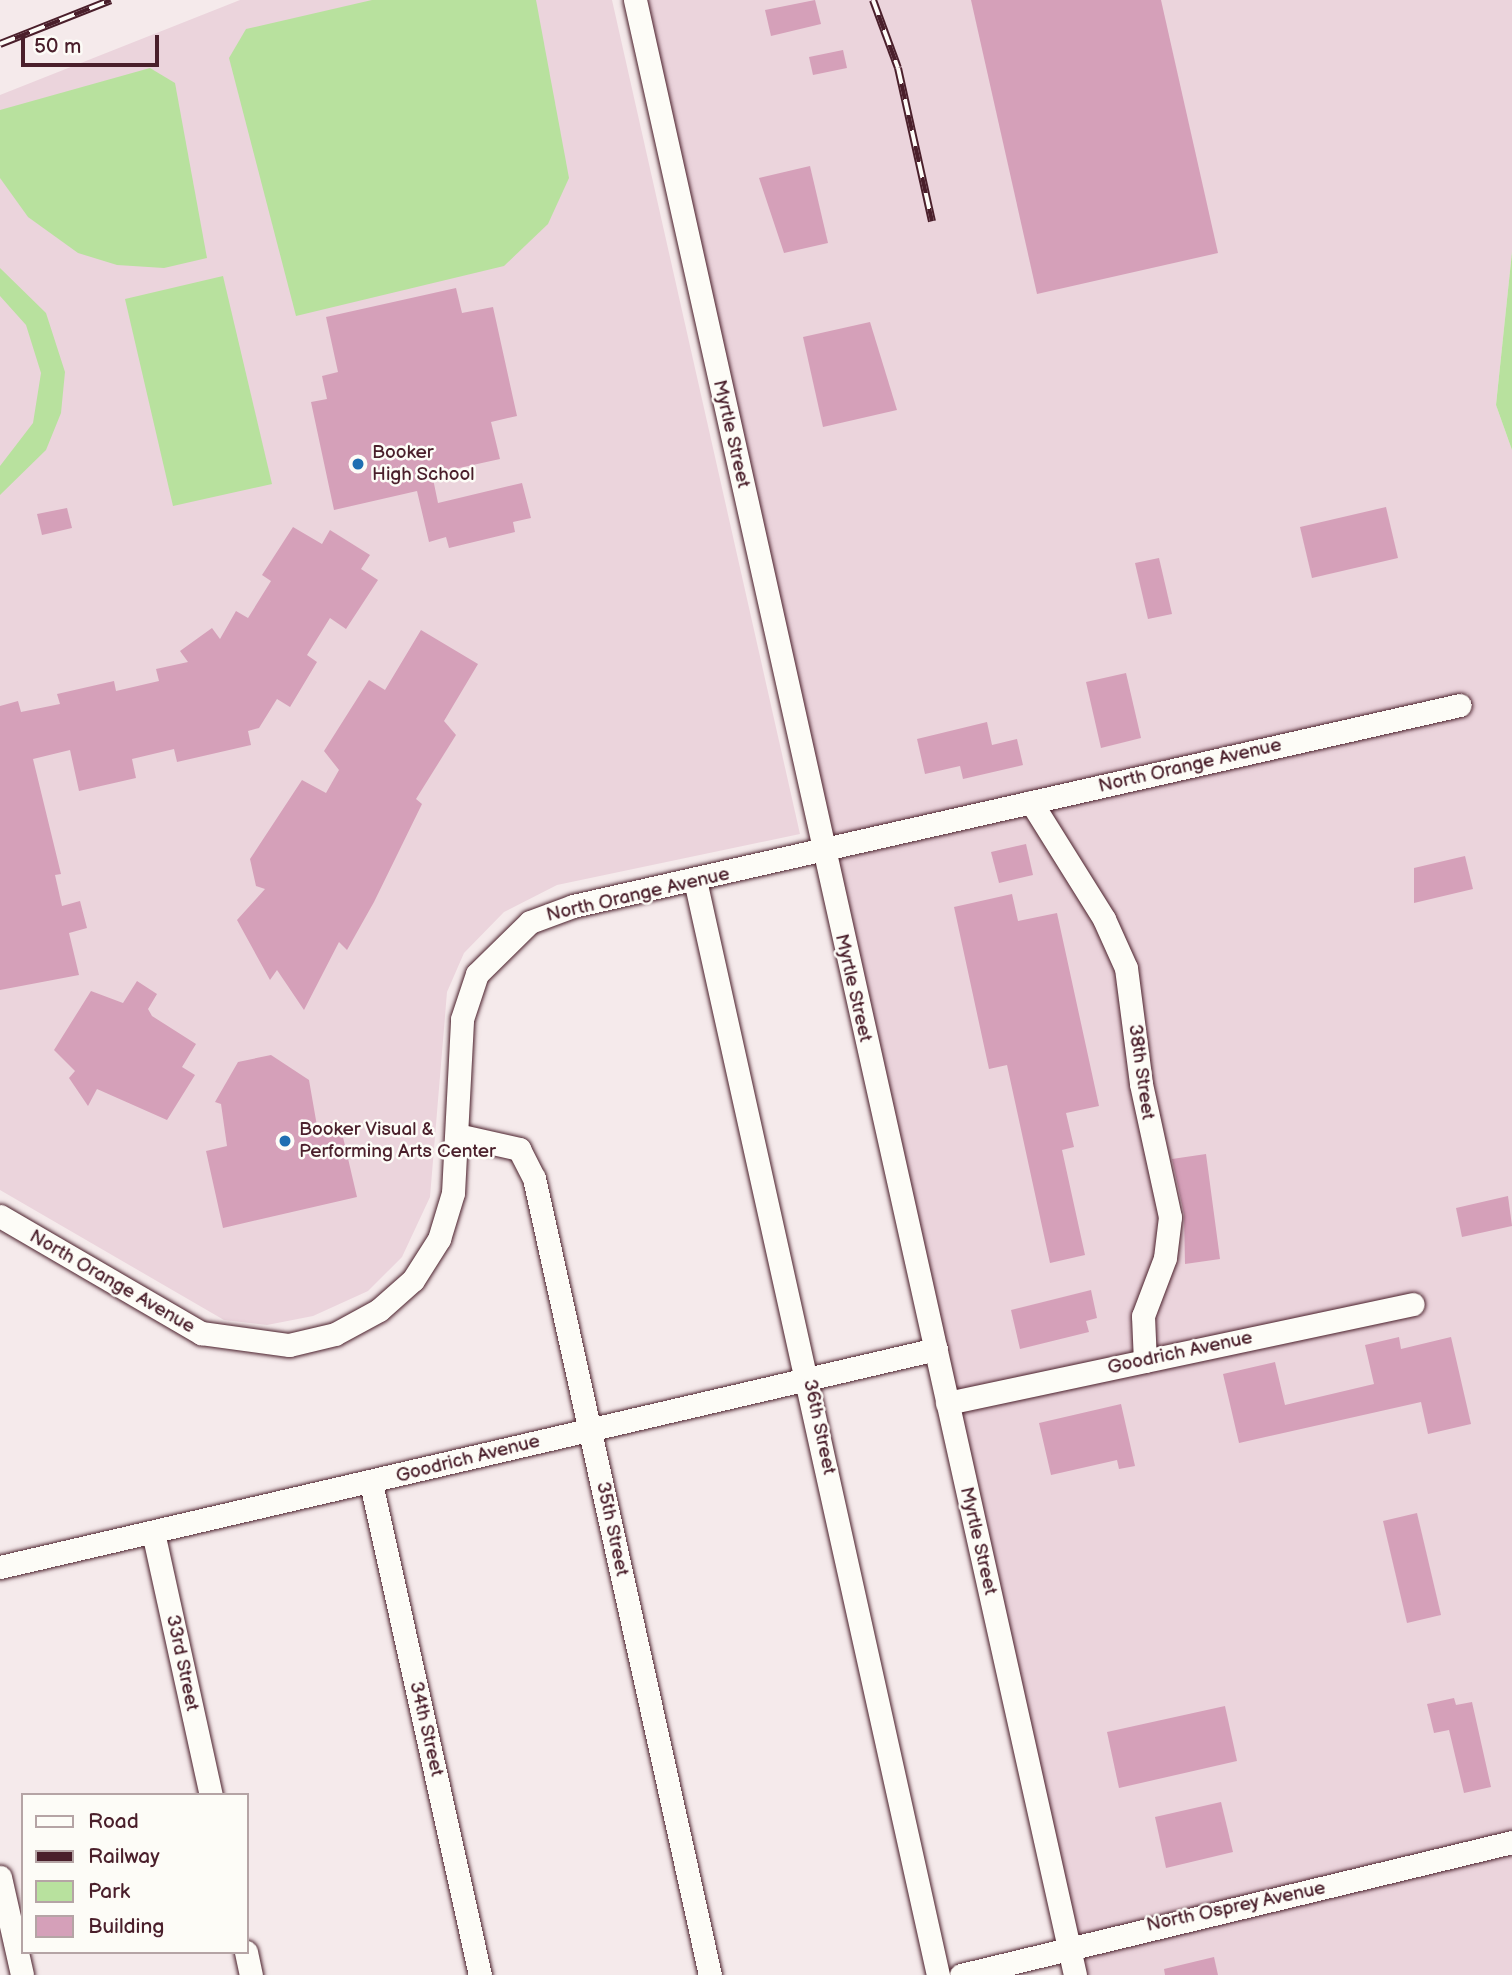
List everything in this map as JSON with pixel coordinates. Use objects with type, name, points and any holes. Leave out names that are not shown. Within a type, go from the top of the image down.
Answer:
[{"type":"street","name":"Myrtle Street","points":[[635,0],[1075,1975]]},
{"type":"street","name":"North Orange Avenue","points":[[0,1216],[201,1333],[289,1345],[335,1334],[379,1310],[413,1280],[439,1239],[453,1193],[462,1019],[477,974],[508,936],[552,913],[824,853],[1031,802],[1460,705]]},
{"type":"street","name":"38th Street","points":[[1031,802],[1104,919],[1126,968],[1141,1084],[1170,1217],[1165,1258],[1143,1316],[1145,1361]]},
{"type":"street","name":"36th Street","points":[[695,880],[808,1379],[938,1975]]},
{"type":"street","name":"35th Street","points":[[457,1135],[504,1142],[528,1160],[710,1975]]},
{"type":"street","name":"Goodrich Avenue","points":[[947,1403],[1413,1304]]},
{"type":"street","name":"Goodrich Avenue","points":[[0,1567],[371,1483],[936,1349]]},
{"type":"street","name":"34th Street","points":[[371,1483],[480,1975]]},
{"type":"street","name":"33rd Street","points":[[153,1532],[211,1793]]},
{"type":"street","name":"North Osprey Avenue","points":[[961,1975],[1512,1842]]},
{"type":"street","points":[[0,1877],[22,1975]]},
{"type":"street","points":[[246,1954],[251,1975]]},
{"type":"shaded area","name":"Booker High School","points":[[240,0],[612,0],[800,834],[557,885],[504,912],[464,953],[447,992],[430,1197],[402,1257],[368,1291],[313,1316],[267,1325],[224,1320],[0,1190],[0,95]]},
{"type":"shaded area","points":[[646,0],[1512,0],[1512,252],[1496,405],[1512,450],[1512,1832],[1077,1936],[960,1410],[1425,1311],[1422,1293],[956,1391],[836,860],[1472,712],[1468,693],[833,841]]},
{"type":"shaded area","points":[[1512,1852],[1512,1975],[1086,1975],[1082,1954]]},
{"type":"green space","points":[[372,0],[536,0],[569,178],[548,224],[504,266],[296,316],[229,58],[246,29]]},
{"type":"green space","points":[[150,68],[175,83],[207,258],[164,268],[117,265],[78,253],[28,217],[0,178],[0,110]]},
{"type":"green space","points":[[1512,252],[1512,450],[1496,405]]},
{"type":"green space","points":[[0,268],[46,313],[65,372],[61,413],[46,450],[0,495],[0,466],[33,423],[41,373],[26,325],[0,296]]},
{"type":"green space","points":[[223,276],[272,484],[173,506],[125,299]]},
{"type":"building","points":[[815,0],[821,24],[771,36],[765,10]]},
{"type":"building","points":[[971,0],[1161,0],[1218,253],[1037,294]]},
{"type":"building","points":[[843,50],[847,68],[813,75],[809,57]]},
{"type":"building","points":[[810,166],[828,243],[784,253],[759,178]]},
{"type":"building","points":[[456,288],[462,313],[493,307],[517,416],[491,422],[500,459],[432,474],[438,503],[522,483],[531,518],[513,522],[515,532],[449,548],[446,537],[429,542],[417,491],[334,510],[311,402],[327,399],[322,376],[338,372],[326,317]]},
{"type":"building","points":[[870,322],[897,410],[823,427],[803,337]]},
{"type":"building","points":[[1386,507],[1398,558],[1312,578],[1300,527]]},
{"type":"building","points":[[67,508],[72,528],[42,535],[37,514]]},
{"type":"building","points":[[293,527],[322,544],[330,530],[370,555],[361,569],[378,580],[346,629],[330,618],[307,655],[317,662],[290,707],[277,699],[259,728],[248,731],[251,745],[177,762],[174,749],[132,759],[136,778],[79,791],[70,750],[33,759],[61,874],[55,875],[62,906],[80,901],[87,928],[69,933],[79,975],[0,990],[0,706],[18,701],[21,712],[60,704],[57,694],[114,681],[116,691],[159,681],[156,669],[188,662],[180,651],[212,628],[220,639],[236,611],[248,618],[271,581],[262,575]]},
{"type":"building","points":[[1159,558],[1172,614],[1148,619],[1135,563]]},
{"type":"building","points":[[421,630],[478,664],[444,721],[456,735],[416,799],[422,804],[374,902],[347,950],[339,942],[304,1010],[277,970],[270,980],[237,920],[265,889],[256,886],[250,859],[302,780],[326,793],[339,770],[324,751],[369,680],[385,690]]},
{"type":"building","points":[[1126,673],[1141,738],[1101,748],[1086,682]]},
{"type":"building","points":[[987,722],[992,745],[1017,739],[1023,765],[963,779],[960,766],[925,774],[917,739]]},
{"type":"building","points":[[1026,844],[1033,875],[999,883],[991,852]]},
{"type":"building","points":[[1465,856],[1473,889],[1414,903],[1414,868]]},
{"type":"building","points":[[1012,894],[1018,921],[1057,913],[1099,1106],[1066,1113],[1074,1147],[1062,1150],[1085,1255],[1050,1263],[1007,1065],[989,1069],[954,907]]},
{"type":"building","points":[[137,981],[157,994],[148,1009],[152,1016],[196,1044],[182,1067],[195,1075],[167,1120],[97,1089],[88,1106],[69,1078],[75,1071],[54,1050],[91,991],[123,1003]]},
{"type":"building","name":"Booker Visual & Performing Arts Center","points":[[271,1055],[309,1080],[317,1126],[339,1120],[357,1197],[223,1228],[206,1151],[227,1146],[221,1104],[215,1102],[238,1062]]},
{"type":"building","points":[[1206,1154],[1220,1259],[1185,1264],[1184,1214],[1172,1159]]},
{"type":"building","points":[[1508,1196],[1512,1226],[1462,1237],[1456,1208]]},
{"type":"building","points":[[1091,1290],[1097,1318],[1086,1321],[1089,1332],[1020,1349],[1011,1310]]},
{"type":"building","points":[[1399,1337],[1401,1349],[1451,1337],[1471,1424],[1428,1434],[1421,1402],[1239,1443],[1223,1374],[1275,1362],[1285,1405],[1374,1384],[1365,1345]]},
{"type":"building","points":[[1121,1404],[1135,1466],[1119,1469],[1117,1460],[1051,1475],[1039,1423]]},
{"type":"building","points":[[1417,1513],[1441,1615],[1407,1623],[1383,1521]]},
{"type":"building","points":[[1454,1698],[1456,1705],[1472,1702],[1491,1787],[1464,1793],[1449,1730],[1434,1733],[1427,1704]]},
{"type":"building","points":[[1225,1706],[1237,1761],[1119,1788],[1107,1732]]},
{"type":"building","points":[[1221,1802],[1233,1852],[1166,1868],[1155,1817]]},
{"type":"building","points":[[1214,1957],[1218,1975],[1165,1975],[1164,1969]]},
{"type":"railway","points":[[0,44],[111,0]]},
{"type":"railway","points":[[873,0],[898,68],[932,221]]},
{"type":"place","name":"Booker High School","points":[[358,464]]},
{"type":"place","name":"Booker Visual & Performing Arts Center","points":[[285,1141]]}]
